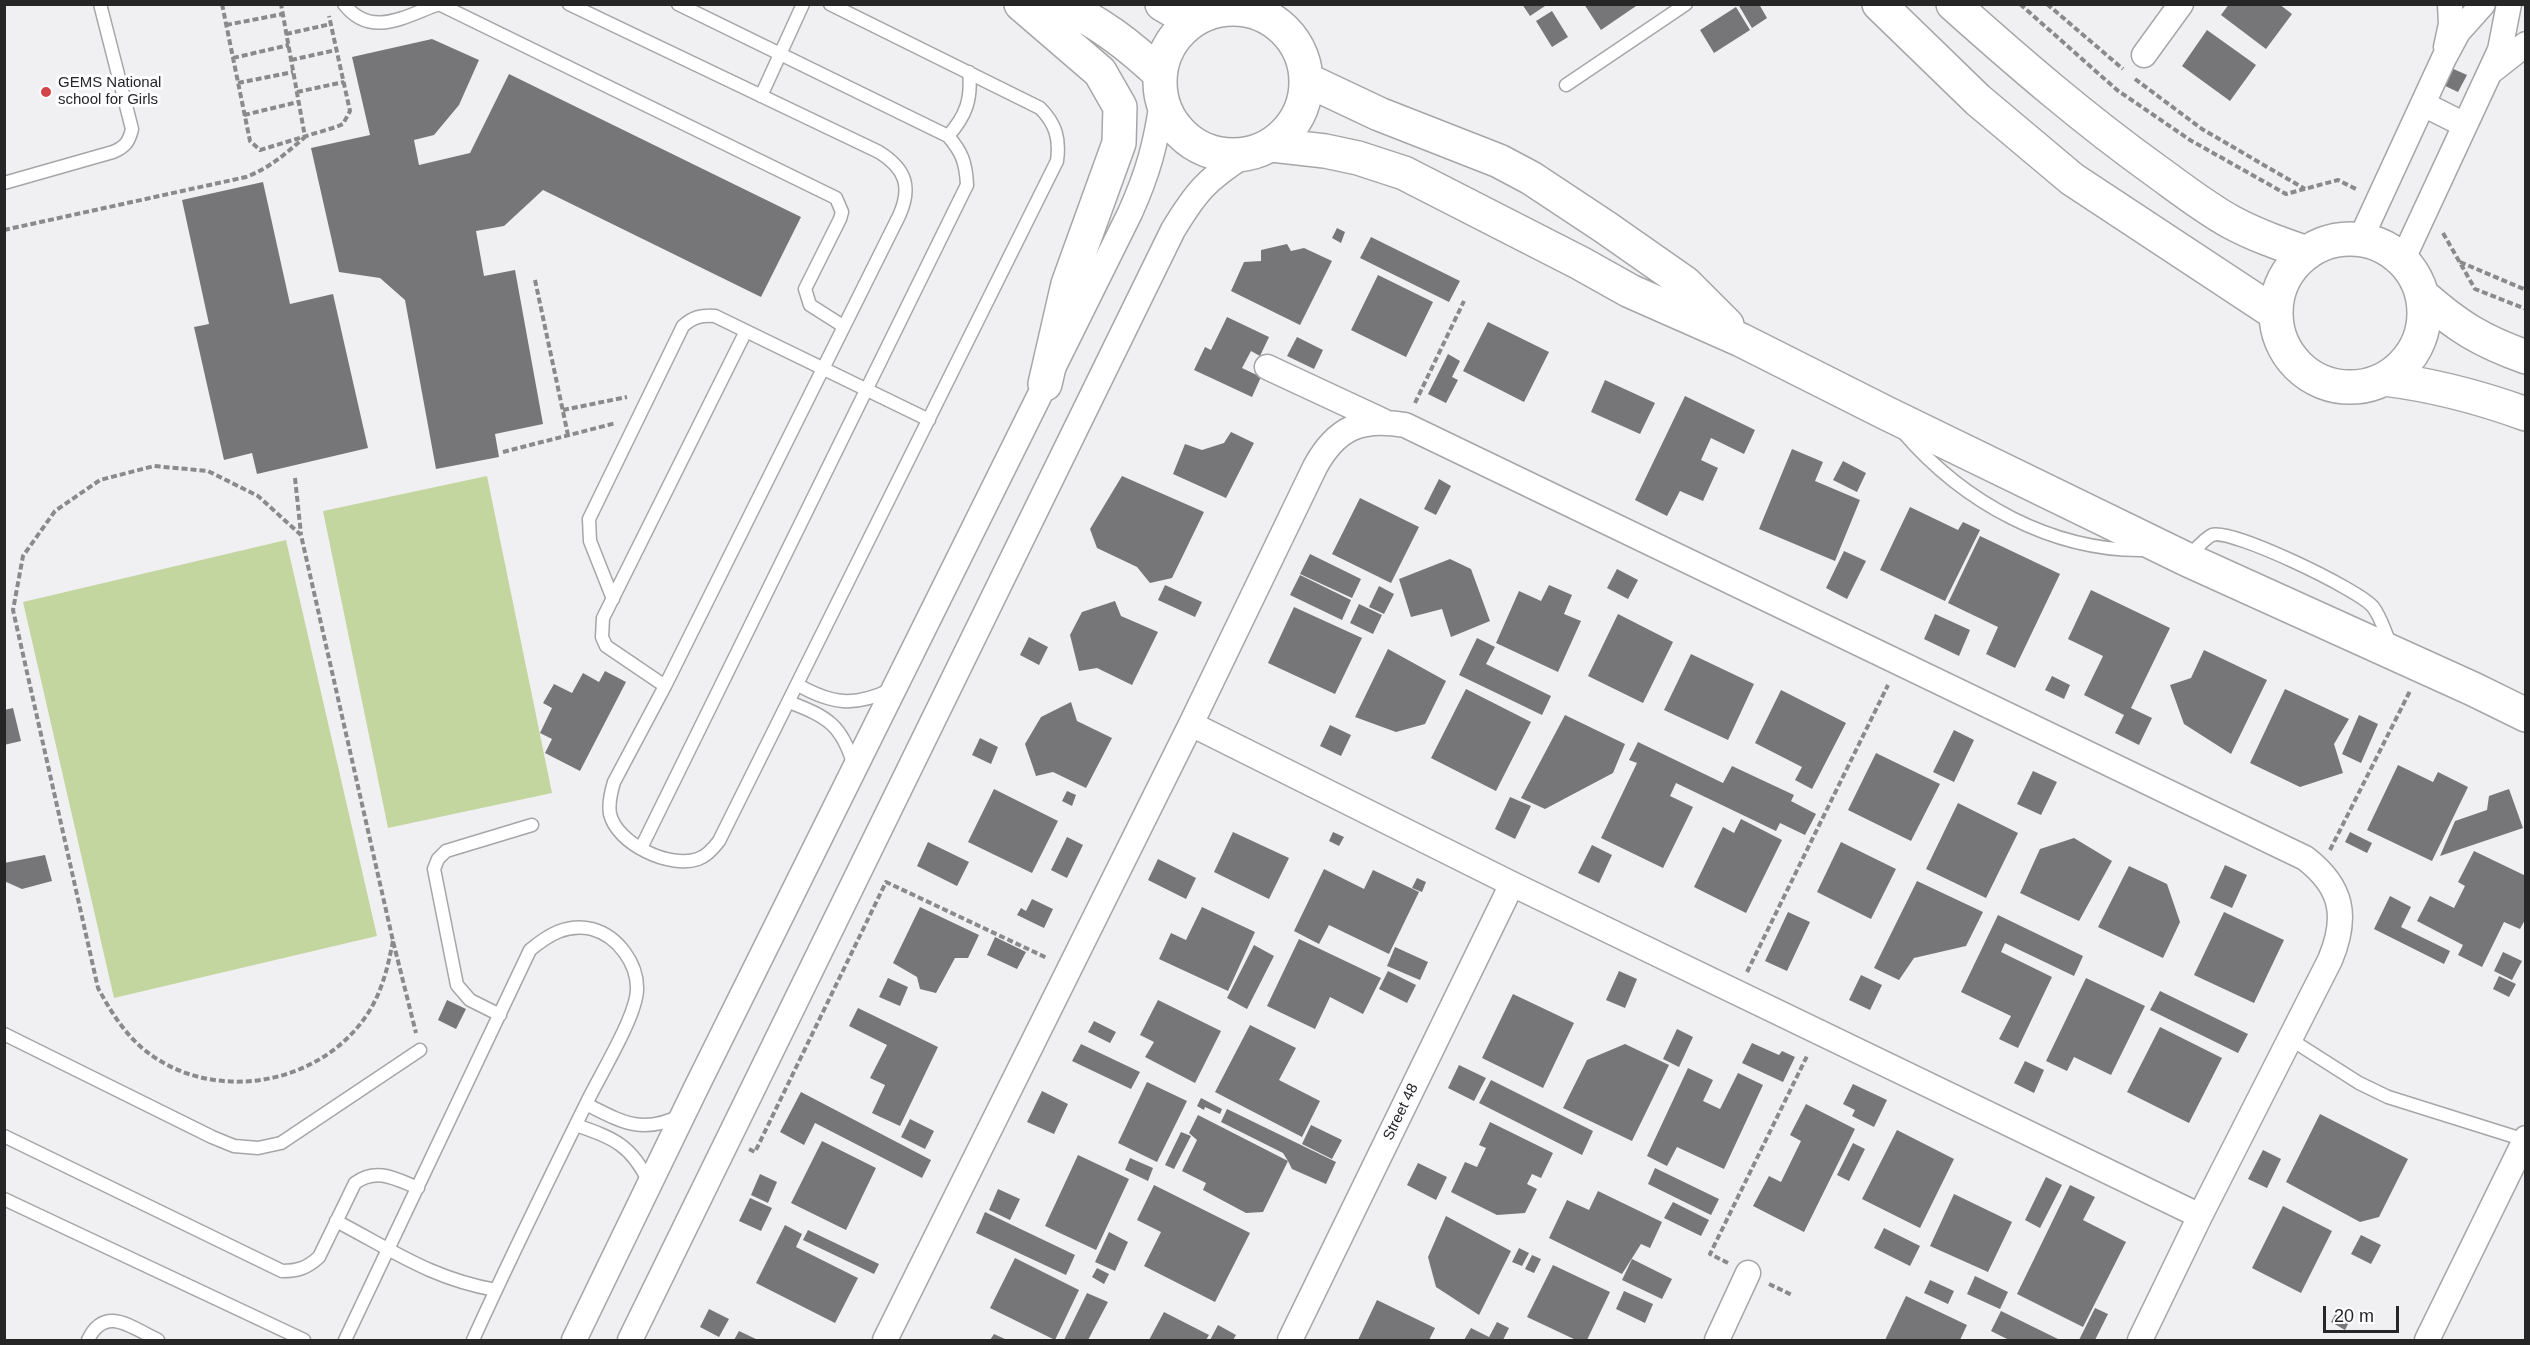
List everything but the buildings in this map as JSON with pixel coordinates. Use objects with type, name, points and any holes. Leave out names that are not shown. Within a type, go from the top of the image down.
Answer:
[{"type":"street","points":[[1021,4],[1100,72],[1120,107],[1119,143],[1068,284],[1045,384]]},
{"type":"street","points":[[1062,4],[1097,23],[1129,45],[1161,87],[1173,126],[1193,144],[1218,155],[1258,150],[1336,153],[1404,173],[1630,291],[1741,340],[2177,554],[2526,715]]},
{"type":"street","points":[[1161,4],[1191,21]]},
{"type":"street","points":[[1879,4],[1978,100],[2072,179],[2275,313]]},
{"type":"street","points":[[1953,4],[2104,134],[2195,199],[2268,240],[2307,253]]},
{"type":"street","points":[[2144,55],[2181,4]]},
{"type":"street","points":[[2444,58],[2451,24],[2450,4]]},
{"type":"street","points":[[2360,240],[2444,58],[2458,32],[2482,4]]},
{"type":"street","points":[[2402,261],[2500,50],[2510,4]]},
{"type":"street","points":[[574,1341],[683,1115],[1145,180],[1156,144],[1166,53],[1178,34],[1191,21],[1223,9],[1254,11],[1281,25],[1300,50],[1307,80],[1304,105],[1291,128],[1215,174],[1191,199],[1173,230],[630,1341]]},
{"type":"street","points":[[2489,74],[2526,44]]},
{"type":"street","points":[[1307,80],[1379,114],[1499,161],[1531,178],[1685,283],[1741,340]]},
{"type":"street","points":[[2423,104],[2465,125]]},
{"type":"street","points":[[2341,239],[2360,240],[2375,243],[2402,261],[2414,277],[2422,295],[2424,315],[2421,334],[2413,352],[2400,368],[2384,379],[2360,387],[2334,386],[2311,377],[2292,360],[2280,338],[2275,313],[2279,290],[2290,269],[2307,253],[2324,244],[2341,239]]},
{"type":"street","points":[[2422,295],[2450,321],[2482,340],[2526,357]]},
{"type":"street","points":[[1267,367],[1394,423],[1899,663],[2305,858],[2320,869],[2334,889],[2341,913],[2340,938],[2200,1216],[2140,1341]]},
{"type":"street","points":[[2384,379],[2459,392],[2526,414]]},
{"type":"street","points":[[885,1341],[1326,447],[1342,433],[1362,424],[1394,423]]},
{"type":"street","points":[[1191,724],[1512,884],[2200,1216]]},
{"type":"street","name":"Street 48","points":[[1290,1341],[1512,884]]},
{"type":"street","points":[[2427,1341],[2525,1139]]},
{"type":"street","points":[[1717,1341],[1748,1273]]},
{"type":"lane","points":[[4,183],[113,152],[123,148],[130,140],[132,129],[100,4]]},
{"type":"lane","points":[[347,7],[362,21],[377,24],[439,4],[836,198],[842,212],[840,219],[805,289],[810,305],[843,326]]},
{"type":"lane","points":[[569,4],[879,152],[892,160],[902,172],[906,186],[905,202],[665,686],[614,782],[610,797],[610,813],[616,828],[626,840],[672,860],[686,862],[699,859],[710,852],[719,841],[1051,175],[1058,149],[1054,126],[1040,108],[830,4]]},
{"type":"lane","points":[[640,848],[967,184],[966,166],[960,150],[948,136],[678,4]]},
{"type":"lane","points":[[761,96],[803,4]]},
{"type":"lane","points":[[1566,85],[1686,4]]},
{"type":"lane","points":[[948,136],[960,123],[968,107],[971,90],[969,72]]},
{"type":"lane","points":[[613,599],[590,541],[589,519],[682,326],[692,318],[704,315],[715,316],[929,420]]},
{"type":"lane","points":[[665,686],[606,646],[601,627],[603,618],[746,331]]},
{"type":"lane","points":[[798,685],[820,697],[845,702],[870,699],[894,688]]},
{"type":"lane","points":[[789,702],[814,712],[833,724],[847,743],[855,766]]},
{"type":"lane","points":[[500,1015],[470,1000],[457,985],[434,869],[438,859],[446,851],[532,825]]},
{"type":"lane","points":[[345,1341],[530,950],[547,935],[569,928],[592,929],[610,938],[625,952],[634,970],[637,990],[634,1010],[586,1104],[473,1341]]},
{"type":"lane","points":[[4,1034],[212,1137],[234,1146],[258,1148],[281,1143],[302,1131],[420,1050]]},
{"type":"lane","points":[[2290,1039],[2373,1090],[2525,1139]]},
{"type":"lane","points":[[586,1104],[629,1124],[647,1126],[666,1123],[683,1115]]},
{"type":"lane","points":[[576,1125],[608,1137],[626,1147],[641,1164],[650,1185]]},
{"type":"lane","points":[[4,1136],[282,1271],[296,1271],[309,1266],[319,1257],[355,1183],[365,1176],[377,1173],[418,1188]]},
{"type":"lane","points":[[4,1199],[304,1341]]},
{"type":"lane","points":[[336,1221],[434,1273],[454,1281],[496,1290]]},
{"type":"lane","points":[[88,1341],[96,1326],[105,1321],[115,1320],[158,1341]]},
{"type":"path","points":[[222,4],[250,141],[260,150],[336,127],[348,118],[350,111],[328,14]]},
{"type":"path","points":[[281,4],[305,137]]},
{"type":"path","points":[[2020,4],[2117,90],[2190,140],[2286,194],[2338,180],[2378,200]]},
{"type":"path","points":[[2047,4],[2124,70]]},
{"type":"path","points":[[226,25],[283,14]]},
{"type":"path","points":[[286,34],[331,24]]},
{"type":"path","points":[[233,58],[288,45]]},
{"type":"path","points":[[291,60],[336,50]]},
{"type":"path","points":[[238,83],[293,72]]},
{"type":"path","points":[[2132,77],[2202,129],[2306,189]]},
{"type":"path","points":[[297,93],[344,82]]},
{"type":"path","points":[[244,115],[298,102]]},
{"type":"path","points":[[4,230],[246,177],[265,170],[305,137]]},
{"type":"path","points":[[2421,223],[2444,234],[2475,289],[2526,309]]},
{"type":"path","points":[[2460,262],[2526,290]]},
{"type":"path","points":[[536,279],[568,435]]},
{"type":"path","points":[[1394,423],[1464,301]]},
{"type":"path","points":[[563,410],[650,392]]},
{"type":"path","points":[[503,452],[638,417]]},
{"type":"path","points":[[301,535],[258,496],[208,471],[154,466],[100,480],[55,511],[23,556],[13,610],[90,954],[98,988],[116,1020],[142,1047],[173,1068],[208,1080],[245,1083],[282,1077],[316,1062],[346,1040],[369,1011],[386,977],[393,941]]},
{"type":"path","points":[[295,478],[301,535],[420,1050]]},
{"type":"path","points":[[2320,869],[2409,660]]},
{"type":"path","points":[[1736,992],[1899,663]]},
{"type":"path","points":[[728,1138],[756,1152],[886,882],[1069,968]]},
{"type":"path","points":[[1792,1295],[1710,1254],[1819,1032]]},
{"type":"green space","points":[[487,476],[552,793],[388,828],[323,511]]},
{"type":"green space","points":[[286,540],[377,936],[114,998],[23,602]]},
{"type":"place","name":"GEMS National school for Girls","points":[[46,92]]}]
